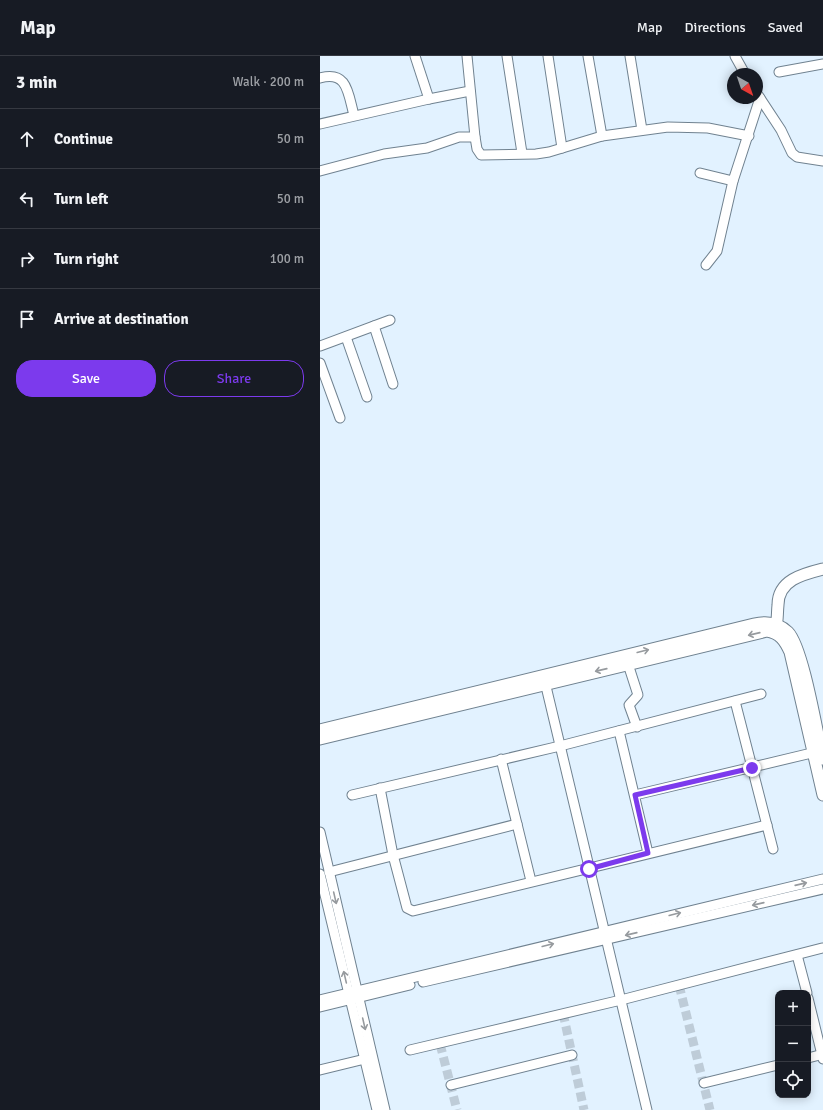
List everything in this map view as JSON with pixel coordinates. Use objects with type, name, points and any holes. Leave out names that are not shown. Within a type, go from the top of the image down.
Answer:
[{"type":"street","points":[[415,56],[429,98]]},
{"type":"street","points":[[467,56],[475,137],[477,149],[481,155],[522,152],[536,154],[602,136],[642,130],[690,127],[708,128],[749,136]]},
{"type":"street","points":[[507,56],[522,152]]},
{"type":"street","points":[[548,56],[562,148]]},
{"type":"street","points":[[588,56],[602,136]]},
{"type":"street","points":[[630,56],[642,130]]},
{"type":"street","points":[[735,56],[742,68]]},
{"type":"street","points":[[779,72],[823,64]]},
{"type":"street","points":[[320,78],[336,76],[342,80],[346,86],[354,115]]},
{"type":"street","points":[[320,124],[429,98],[470,91]]},
{"type":"street","points":[[763,103],[781,130],[792,153],[797,158],[823,161]]},
{"type":"street","points":[[706,265],[717,251],[734,181],[749,136],[756,104]]},
{"type":"street","points":[[320,172],[384,154],[439,145],[459,136],[475,137]]},
{"type":"street","points":[[700,173],[734,181]]},
{"type":"street","points":[[320,346],[390,320]]},
{"type":"street","points":[[374,326],[393,384]]},
{"type":"street","points":[[346,337],[367,397]]},
{"type":"street","points":[[320,362],[340,418]]},
{"type":"street","points":[[776,628],[779,593],[786,584],[802,574],[823,570]]},
{"type":"street","points":[[320,739],[758,623],[769,622],[776,628],[790,652],[819,754],[823,795]]},
{"type":"street","points":[[320,730],[544,679],[628,664],[776,628]]},
{"type":"street","points":[[628,664],[638,695],[638,698],[629,705],[637,726]]},
{"type":"street","points":[[544,679],[647,1110]]},
{"type":"street","points":[[352,795],[560,746],[762,694]]},
{"type":"street","points":[[735,701],[773,849]]},
{"type":"street","points":[[618,731],[635,795],[648,853]]},
{"type":"street","points":[[635,795],[819,754]]},
{"type":"street","points":[[502,759],[531,881]]},
{"type":"street","points":[[380,788],[393,855],[406,908],[410,911],[531,881],[589,869],[648,853],[766,825]]},
{"type":"street","points":[[324,873],[517,824]]},
{"type":"street","points":[[320,832],[324,873],[353,995],[385,1110]]},
{"type":"street","points":[[320,1000],[353,995],[606,935],[823,879]]},
{"type":"street","points":[[606,935],[823,890]]},
{"type":"street","points":[[410,1050],[621,1000],[822,948]]},
{"type":"street","points":[[797,955],[806,990]]},
{"type":"street","points":[[320,1008],[353,995]]},
{"type":"street","points":[[353,995],[365,1059],[377,1110]]},
{"type":"street","points":[[811,1010],[823,1056],[811,1058]]},
{"type":"street","points":[[451,1085],[572,1055]]},
{"type":"street","points":[[320,1070],[365,1059]]},
{"type":"street","points":[[704,1083],[775,1066]]},
{"type":"tunnel","points":[[679,985],[710,1110]]},
{"type":"tunnel","points":[[563,1013],[584,1110]]},
{"type":"tunnel","points":[[440,1044],[457,1110]]},
{"type":"route","points":[[589,869],[648,853],[635,795],[752,768]]}]
